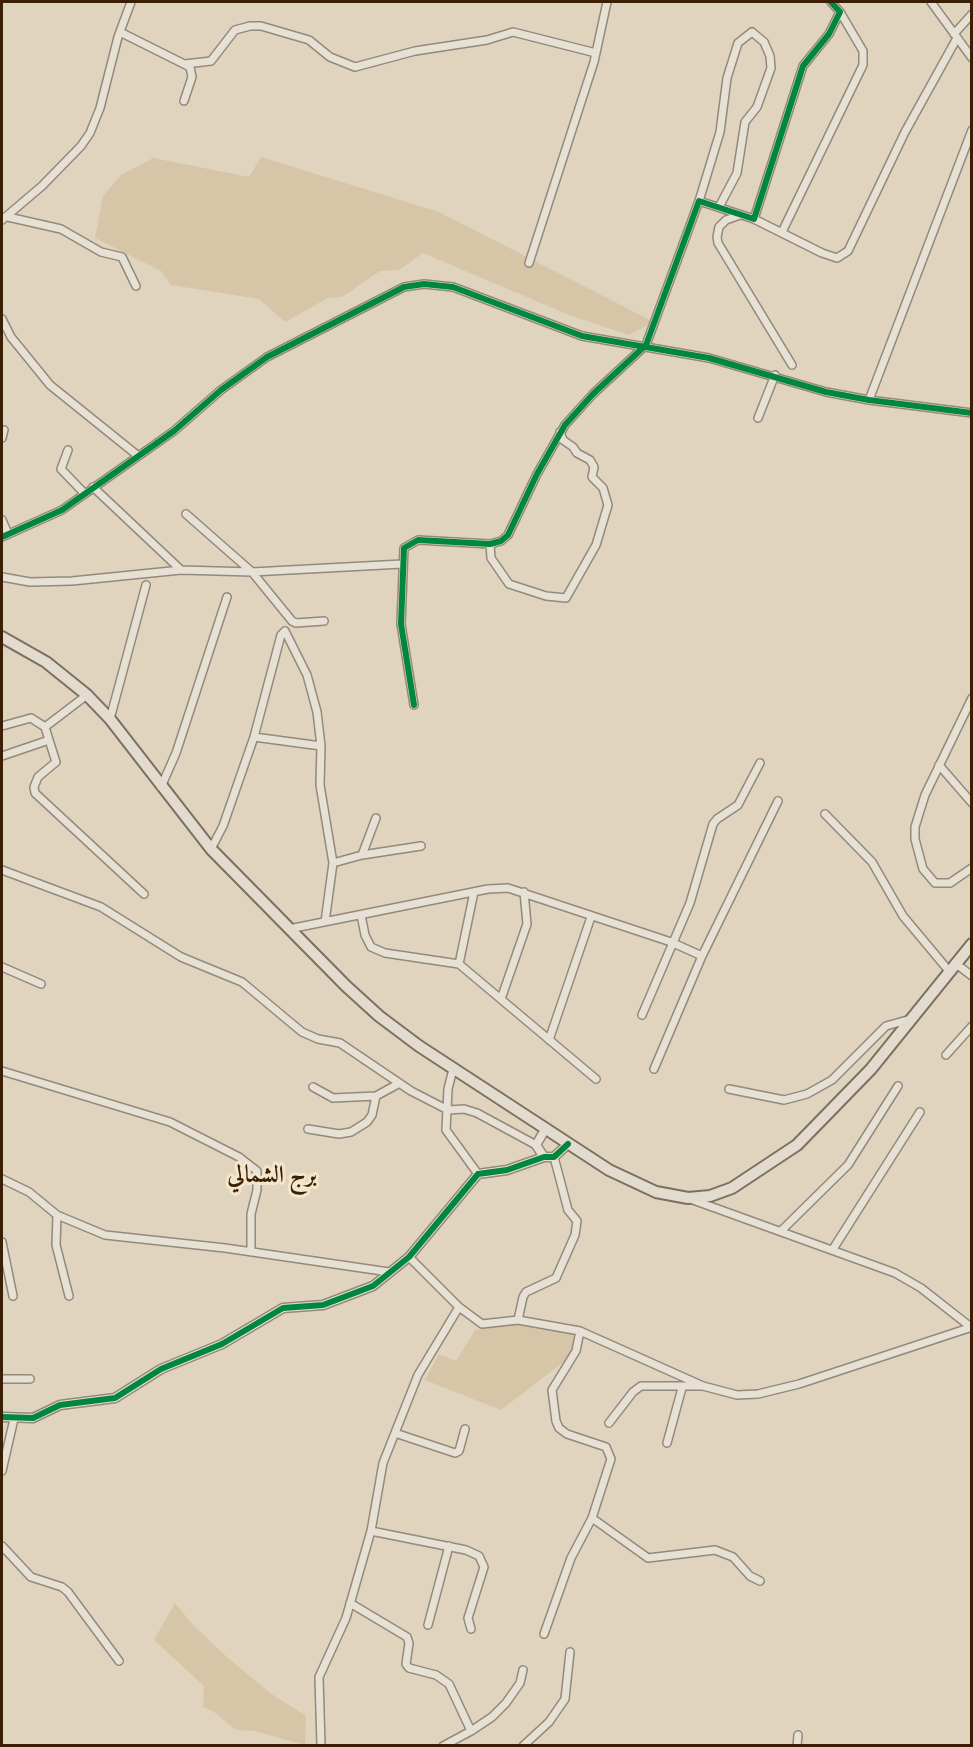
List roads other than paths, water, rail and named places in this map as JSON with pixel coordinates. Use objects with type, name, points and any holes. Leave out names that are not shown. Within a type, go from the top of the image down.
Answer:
[{"type":"main road","points":[[2,637],[46,662],[87,695],[110,719],[211,849],[379,1016],[453,1069],[568,1144],[609,1170],[656,1192],[688,1198],[710,1196],[732,1188],[796,1145],[850,1094],[972,944]]},
{"type":"street","points":[[5,218],[69,159],[90,133],[100,108],[120,32],[131,2]]},
{"type":"street","points":[[530,263],[596,53],[607,2]]},
{"type":"street","points":[[782,232],[863,65],[863,51],[840,12],[831,2]]},
{"type":"street","points":[[931,2],[972,58]]},
{"type":"street","points":[[754,219],[803,66],[830,34],[840,12]]},
{"type":"street","points":[[699,201],[754,219],[830,256],[837,258],[848,251],[905,132],[956,36],[972,14]]},
{"type":"street","points":[[185,64],[211,61],[235,30],[250,26],[261,26],[309,40],[330,57],[354,67],[415,51],[487,40],[513,32],[596,53]]},
{"type":"street","points":[[120,32],[185,64],[193,74],[184,101]]},
{"type":"street","points":[[414,705],[402,624],[404,548],[418,540],[490,544],[508,536],[560,432],[576,410],[646,345],[699,201],[720,132],[727,78],[738,43],[744,36],[753,32],[758,34],[767,48],[771,68],[757,107],[745,122],[737,172],[719,207]]},
{"type":"street","points":[[868,400],[972,130]]},
{"type":"street","points":[[740,215],[722,223],[717,232],[718,243],[792,365]]},
{"type":"street","points":[[5,218],[61,230],[101,252],[122,258],[136,286]]},
{"type":"street","points":[[2,520],[5,535],[49,518],[174,431],[221,390],[267,357],[404,287],[431,284],[453,287],[574,334],[709,358],[775,375],[826,392],[868,400],[972,413]]},
{"type":"street","points":[[2,319],[11,338],[50,385],[137,455]]},
{"type":"street","points":[[758,418],[775,375]]},
{"type":"street","points":[[490,544],[490,558],[509,584],[546,596],[566,598],[596,545],[608,506],[603,488],[592,477],[594,467],[590,459],[577,453],[563,440],[560,432]]},
{"type":"street","points":[[68,450],[62,461],[61,469],[84,493]]},
{"type":"street","points":[[93,487],[181,570]]},
{"type":"street","points":[[186,514],[252,572],[292,621],[324,621]]},
{"type":"street","points":[[2,577],[30,582],[80,581],[181,570],[252,572],[402,564]]},
{"type":"street","points":[[110,719],[146,585]]},
{"type":"street","points":[[161,787],[176,753],[227,597]]},
{"type":"street","points":[[211,849],[223,826],[254,737],[281,635],[285,631],[307,675],[317,712],[321,746],[320,785],[333,863],[325,922]]},
{"type":"street","points":[[45,727],[87,695]]},
{"type":"street","points":[[972,698],[918,814],[915,839],[924,869],[935,883],[950,882],[972,868]]},
{"type":"street","points":[[2,726],[31,718],[45,727],[56,762],[35,781],[35,793],[144,894]]},
{"type":"street","points":[[254,737],[321,746]]},
{"type":"street","points":[[2,756],[50,740]]},
{"type":"street","points":[[642,1015],[697,884],[713,824],[738,805],[760,763]]},
{"type":"street","points":[[939,765],[972,803]]},
{"type":"street","points":[[654,1069],[702,956],[778,801]]},
{"type":"street","points":[[825,814],[872,862],[903,916],[952,967],[972,976]]},
{"type":"street","points":[[362,855],[376,818]]},
{"type":"street","points":[[333,863],[362,855],[422,846]]},
{"type":"street","points":[[2,870],[101,907],[181,957],[242,982],[302,1032],[348,1047],[398,1084],[448,1110],[464,1109],[477,1113],[536,1145],[544,1157]]},
{"type":"street","points":[[289,929],[498,888],[524,892],[591,917],[671,942],[702,956]]},
{"type":"street","points":[[459,964],[474,892]]},
{"type":"street","points":[[501,999],[527,924],[524,892]]},
{"type":"street","points":[[362,915],[365,935],[371,947],[377,950],[459,964],[596,1079]]},
{"type":"street","points":[[549,1040],[591,917]]},
{"type":"street","points":[[2,967],[41,984]]},
{"type":"street","points":[[729,1089],[784,1100],[807,1094],[832,1080],[877,1032],[896,1022],[911,1019]]},
{"type":"street","points":[[946,1055],[972,1026]]},
{"type":"street","points":[[453,1069],[448,1089],[447,1130],[450,1138],[478,1174]]},
{"type":"street","points":[[2,1071],[170,1122],[213,1141],[239,1156],[257,1171],[257,1190],[251,1214],[251,1252]]},
{"type":"street","points":[[314,1087],[333,1098],[376,1096],[398,1084]]},
{"type":"street","points":[[782,1230],[848,1165],[898,1086]]},
{"type":"street","points":[[308,1129],[333,1134],[351,1132],[367,1122],[372,1115],[376,1096]]},
{"type":"street","points":[[833,1249],[920,1112]]},
{"type":"street","points":[[536,1145],[546,1128]]},
{"type":"street","points":[[2,1417],[33,1418],[71,1403],[115,1398],[161,1369],[222,1344],[270,1314],[284,1308],[323,1305],[339,1301],[374,1286],[409,1257],[478,1174],[507,1170],[544,1157],[554,1157],[568,1144]]},
{"type":"street","points":[[518,1320],[526,1292],[556,1278],[575,1235],[577,1221],[568,1210],[554,1157]]},
{"type":"street","points":[[2,1180],[29,1192],[57,1215],[90,1230],[117,1237],[251,1252],[390,1272]]},
{"type":"street","points":[[688,1198],[833,1249],[908,1280],[971,1327]]},
{"type":"street","points":[[57,1215],[56,1245],[69,1296]]},
{"type":"street","points":[[2,1242],[13,1296]]},
{"type":"street","points":[[409,1257],[459,1307],[482,1324],[518,1320],[580,1331],[704,1386],[737,1395],[758,1394],[848,1369],[971,1327]]},
{"type":"street","points":[[321,1746],[319,1677],[336,1642],[350,1603],[371,1531],[383,1463],[427,1355],[459,1307]]},
{"type":"street","points":[[544,1634],[571,1558],[592,1518],[611,1454],[601,1444],[562,1432],[556,1421],[552,1395],[554,1387],[576,1351],[580,1331]]},
{"type":"street","points":[[2,1379],[30,1380]]},
{"type":"street","points":[[609,1423],[637,1388],[646,1385],[682,1388],[704,1386]]},
{"type":"street","points":[[667,1443],[682,1388]]},
{"type":"street","points":[[2,1471],[14,1419]]},
{"type":"street","points":[[395,1433],[455,1454],[459,1451],[465,1429]]},
{"type":"street","points":[[592,1518],[648,1558],[716,1550],[733,1557],[750,1576],[760,1581]]},
{"type":"street","points":[[371,1531],[473,1551],[482,1560],[484,1567],[468,1618],[471,1629]]},
{"type":"street","points":[[2,1546],[31,1577],[62,1587],[68,1592],[119,1661]]},
{"type":"street","points":[[428,1625],[449,1546]]},
{"type":"street","points":[[350,1603],[407,1637],[407,1666],[436,1675],[449,1684],[471,1731]]},
{"type":"street","points":[[523,1746],[549,1722],[566,1699],[570,1652]]},
{"type":"street","points":[[443,1746],[492,1717],[520,1683],[523,1670]]},
{"type":"street","points":[[796,1746],[798,1735]]},
{"type":"district","name":"برج الشمالي","points":[[272,1176]]}]
